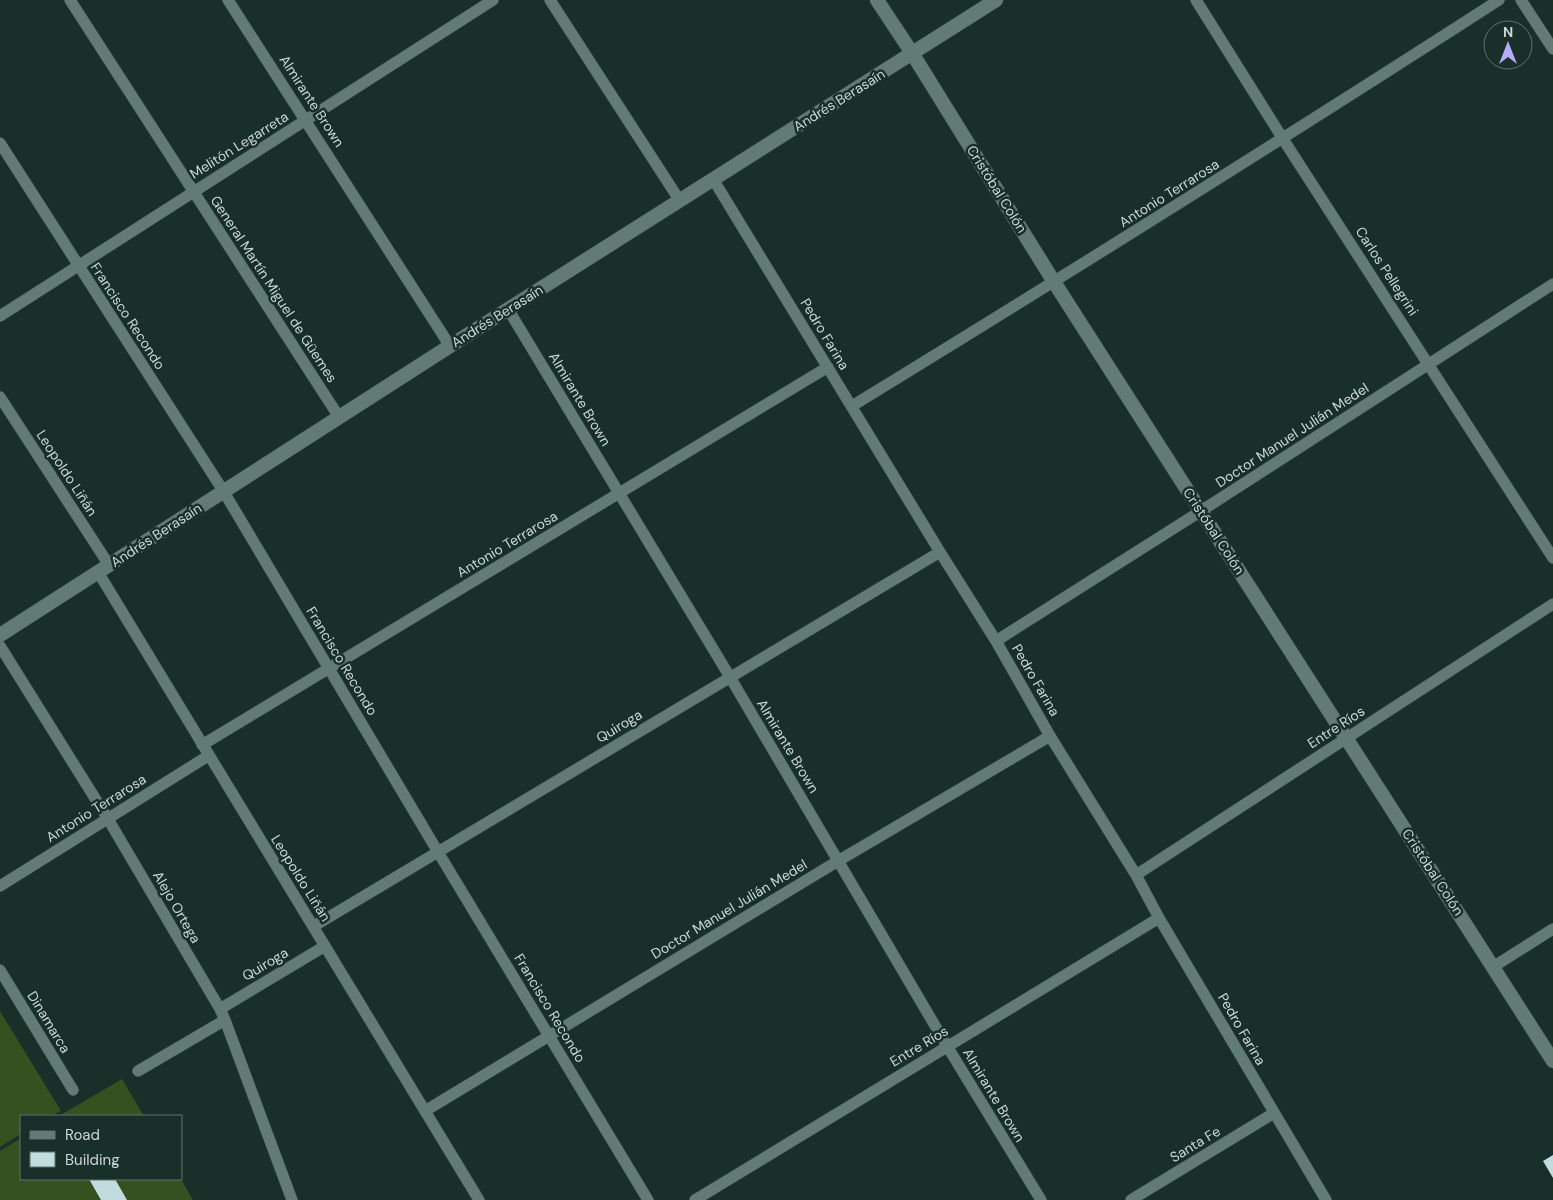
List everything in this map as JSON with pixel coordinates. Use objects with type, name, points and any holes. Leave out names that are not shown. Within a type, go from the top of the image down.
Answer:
[{"type":"street","name":"General Martín Miguel de Güemes","points":[[70,0],[339,417]]},
{"type":"street","name":"Almirante Brown","points":[[228,0],[450,346]]},
{"type":"street","name":"Melitón Legarreta","points":[[0,316],[493,0]]},
{"type":"street","points":[[550,0],[680,201]]},
{"type":"street","name":"Cristóbal Colón","points":[[877,0],[1054,282],[1553,1061]]},
{"type":"street","name":"Andrés Berasaín","points":[[0,636],[450,346],[996,0]]},
{"type":"street","name":"Carlos Pellegrini","points":[[1196,0],[1283,139],[1553,558]]},
{"type":"street","name":"Antonio Terrarosa","points":[[852,406],[1283,139],[1499,0]]},
{"type":"street","points":[[1521,0],[1553,49]]},
{"type":"street","name":"Francisco Recondo","points":[[0,144],[224,492],[648,1200]]},
{"type":"street","name":"Pedro Farina","points":[[713,180],[996,641],[1050,736],[1136,875],[1326,1200]]},
{"type":"street","name":"Doctor Manuel Julián Medel","points":[[996,641],[1430,365],[1553,284]]},
{"type":"street","name":"Almirante Brown","points":[[508,309],[730,677],[947,1046],[1041,1200]]},
{"type":"street","name":"Antonio Terrarosa","points":[[202,745],[828,367]]},
{"type":"street","name":"Leopoldo Liñán","points":[[0,397],[104,569],[208,756],[314,926],[480,1200]]},
{"type":"street","name":"Quiroga","points":[[314,926],[940,552]]},
{"type":"street","name":"Entre Ríos","points":[[1136,875],[1553,604]]},
{"type":"street","name":"Alejo Ortega","points":[[0,646],[108,819],[220,1009],[292,1200]]},
{"type":"street","name":"Doctor Manuel Julián Medel","points":[[425,1112],[838,861],[1050,736]]},
{"type":"street","name":"Antonio Terrarosa","points":[[0,886],[208,756]]},
{"type":"street","name":"Entre Ríos","points":[[695,1200],[1160,918]]},
{"type":"street","points":[[1493,967],[1553,929]]},
{"type":"street","name":"Quiroga","points":[[220,1009],[325,946]]},
{"type":"street","name":"Dinamarca","points":[[0,970],[73,1090]]},
{"type":"street","points":[[138,1071],[225,1020]]},
{"type":"street","name":"Santa Fe","points":[[1132,1200],[1274,1113]]},
{"type":"green space","points":[[0,1011],[61,1111],[53,1115],[20,1115],[20,1135],[0,1147]]},
{"type":"green space","points":[[122,1079],[143,1115],[61,1115]]},
{"type":"green space","points":[[20,1139],[20,1180],[182,1180],[193,1200],[0,1200],[0,1151]]},
{"type":"building","points":[[1553,1155],[1553,1178],[1543,1161]]},
{"type":"building","points":[[90,1180],[116,1180],[127,1200],[101,1200]]}]
